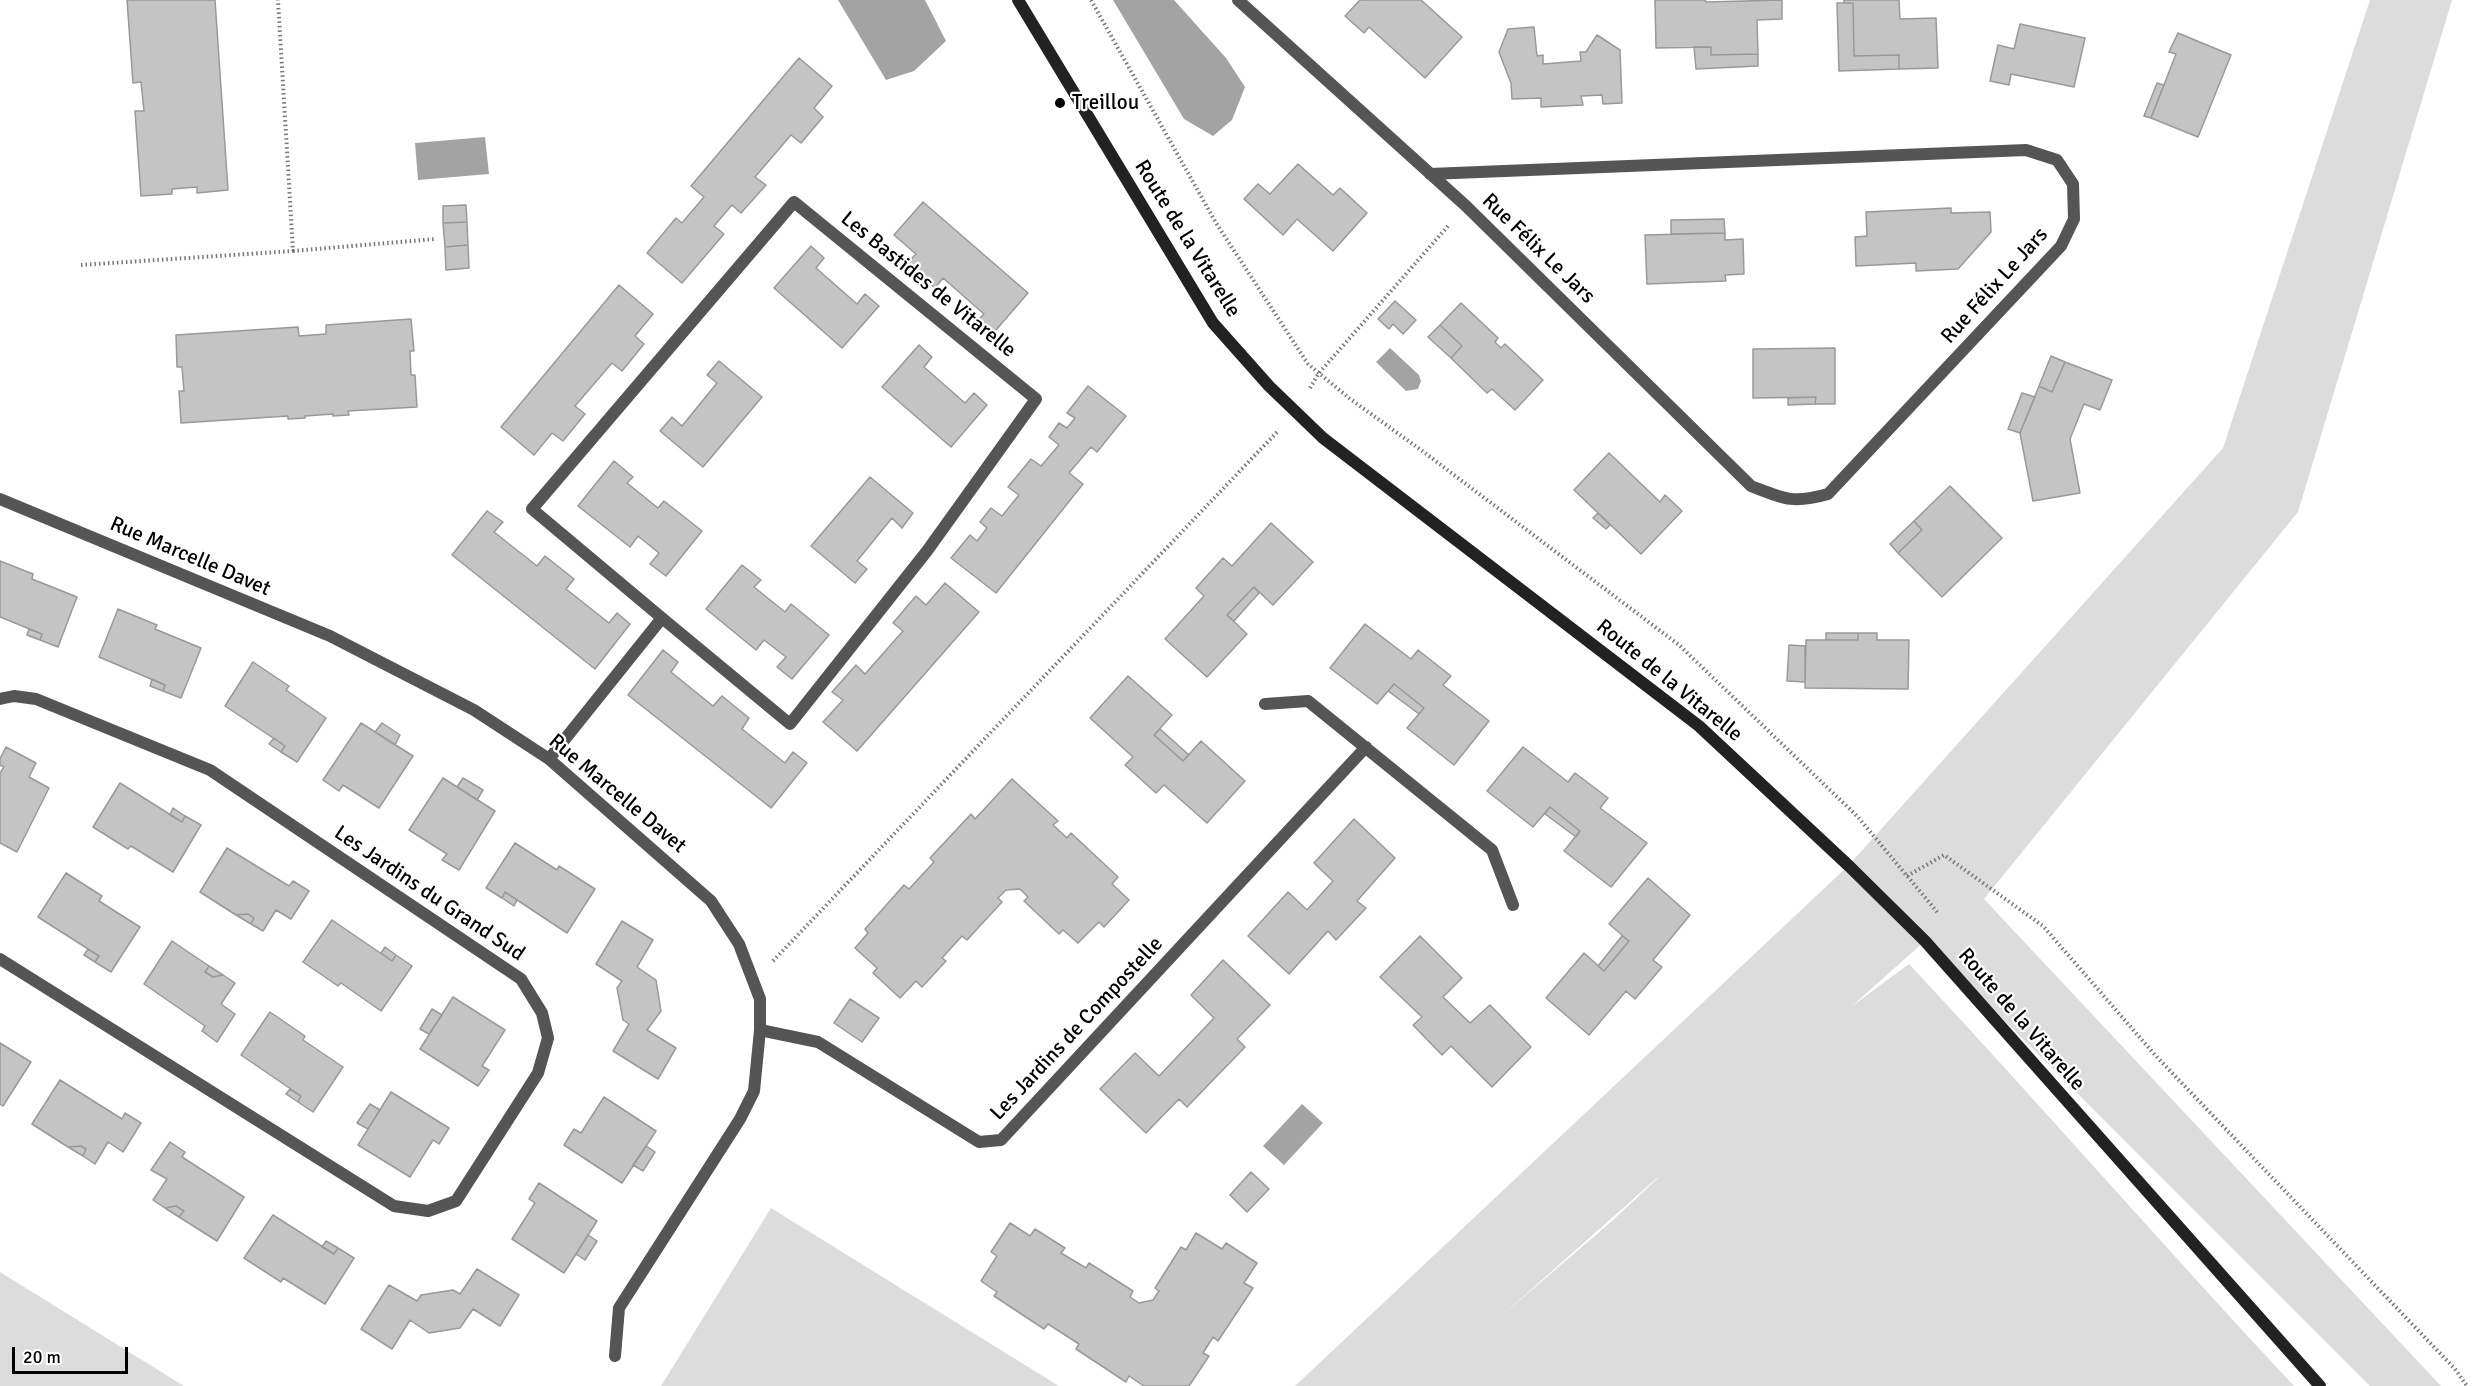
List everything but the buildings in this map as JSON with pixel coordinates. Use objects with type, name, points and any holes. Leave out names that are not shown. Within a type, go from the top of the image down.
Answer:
[{"type":"street","name":"Route de la Vitarelle","points":[[1018,0],[1213,323],[1269,386],[1323,438],[1699,726],[1848,866],[1925,941],[2320,1386]]},
{"type":"street","name":"Rue Félix Le Jars","points":[[1238,0],[1430,174],[1466,206],[1751,486],[1783,499],[1804,501],[1828,494],[2061,246],[2074,219],[2073,184],[2057,160],[2026,150],[1430,174]]},
{"type":"street","name":"Les Bastides de Vitarelle","points":[[794,202],[1036,399],[927,551],[790,724],[662,618],[532,509],[794,202]]},
{"type":"street","name":"Rue Marcelle Davet","points":[[0,499],[330,636],[474,710],[549,759],[711,901],[739,944],[760,999],[760,1030],[754,1091],[741,1119],[618,1308],[615,1356]]},
{"type":"street","points":[[549,759],[662,618]]},
{"type":"street","name":"Les Jardins du Grand Sud","points":[[0,699],[14,696],[36,699],[210,770],[521,979],[542,1013],[548,1038],[538,1073],[456,1201],[428,1211],[394,1206],[0,959]]},
{"type":"street","points":[[1265,704],[1308,701],[1366,747],[1492,850],[1513,905]]},
{"type":"street","name":"Les Jardins de Compostelle","points":[[760,1030],[818,1042],[979,1142],[1000,1140],[1366,747]]},
{"type":"path","points":[[278,0],[293,251]]},
{"type":"path","points":[[1091,0],[1216,223],[1308,364],[1679,645],[1857,816],[1948,925],[1925,941]]},
{"type":"path","points":[[754,981],[1296,412],[1319,374],[1466,206]]},
{"type":"path","points":[[81,265],[435,239]]},
{"type":"path","points":[[1907,876],[1944,855],[2043,926],[2155,1055],[2455,1369],[2467,1386]]},
{"type":"shaded area","points":[[838,0],[925,0],[946,41],[914,71],[886,80]]},
{"type":"shaded area","points":[[1113,0],[1174,0],[1226,58],[1245,87],[1232,120],[1213,136],[1184,119]]},
{"type":"shaded area","points":[[2370,0],[2452,0],[2298,512],[1984,899],[2441,1386],[2370,1386],[1925,941],[1852,1006],[1909,964],[2294,1386],[1295,1386],[1848,866],[2223,448]],"holes":[[[1658,1178],[1612,1221],[1498,1319]]]},
{"type":"shaded area","points":[[485,137],[489,174],[418,180],[415,143]]},
{"type":"shaded area","points":[[1390,348],[1419,375],[1421,381],[1418,389],[1406,391],[1376,362]]},
{"type":"shaded area","points":[[1302,1104],[1323,1123],[1284,1165],[1263,1146]]},
{"type":"shaded area","points":[[771,1208],[1059,1386],[661,1386]]},
{"type":"shaded area","points":[[0,1272],[184,1386],[0,1386]]},
{"type":"place","name":"Treillou","points":[[1060,103]]}]
